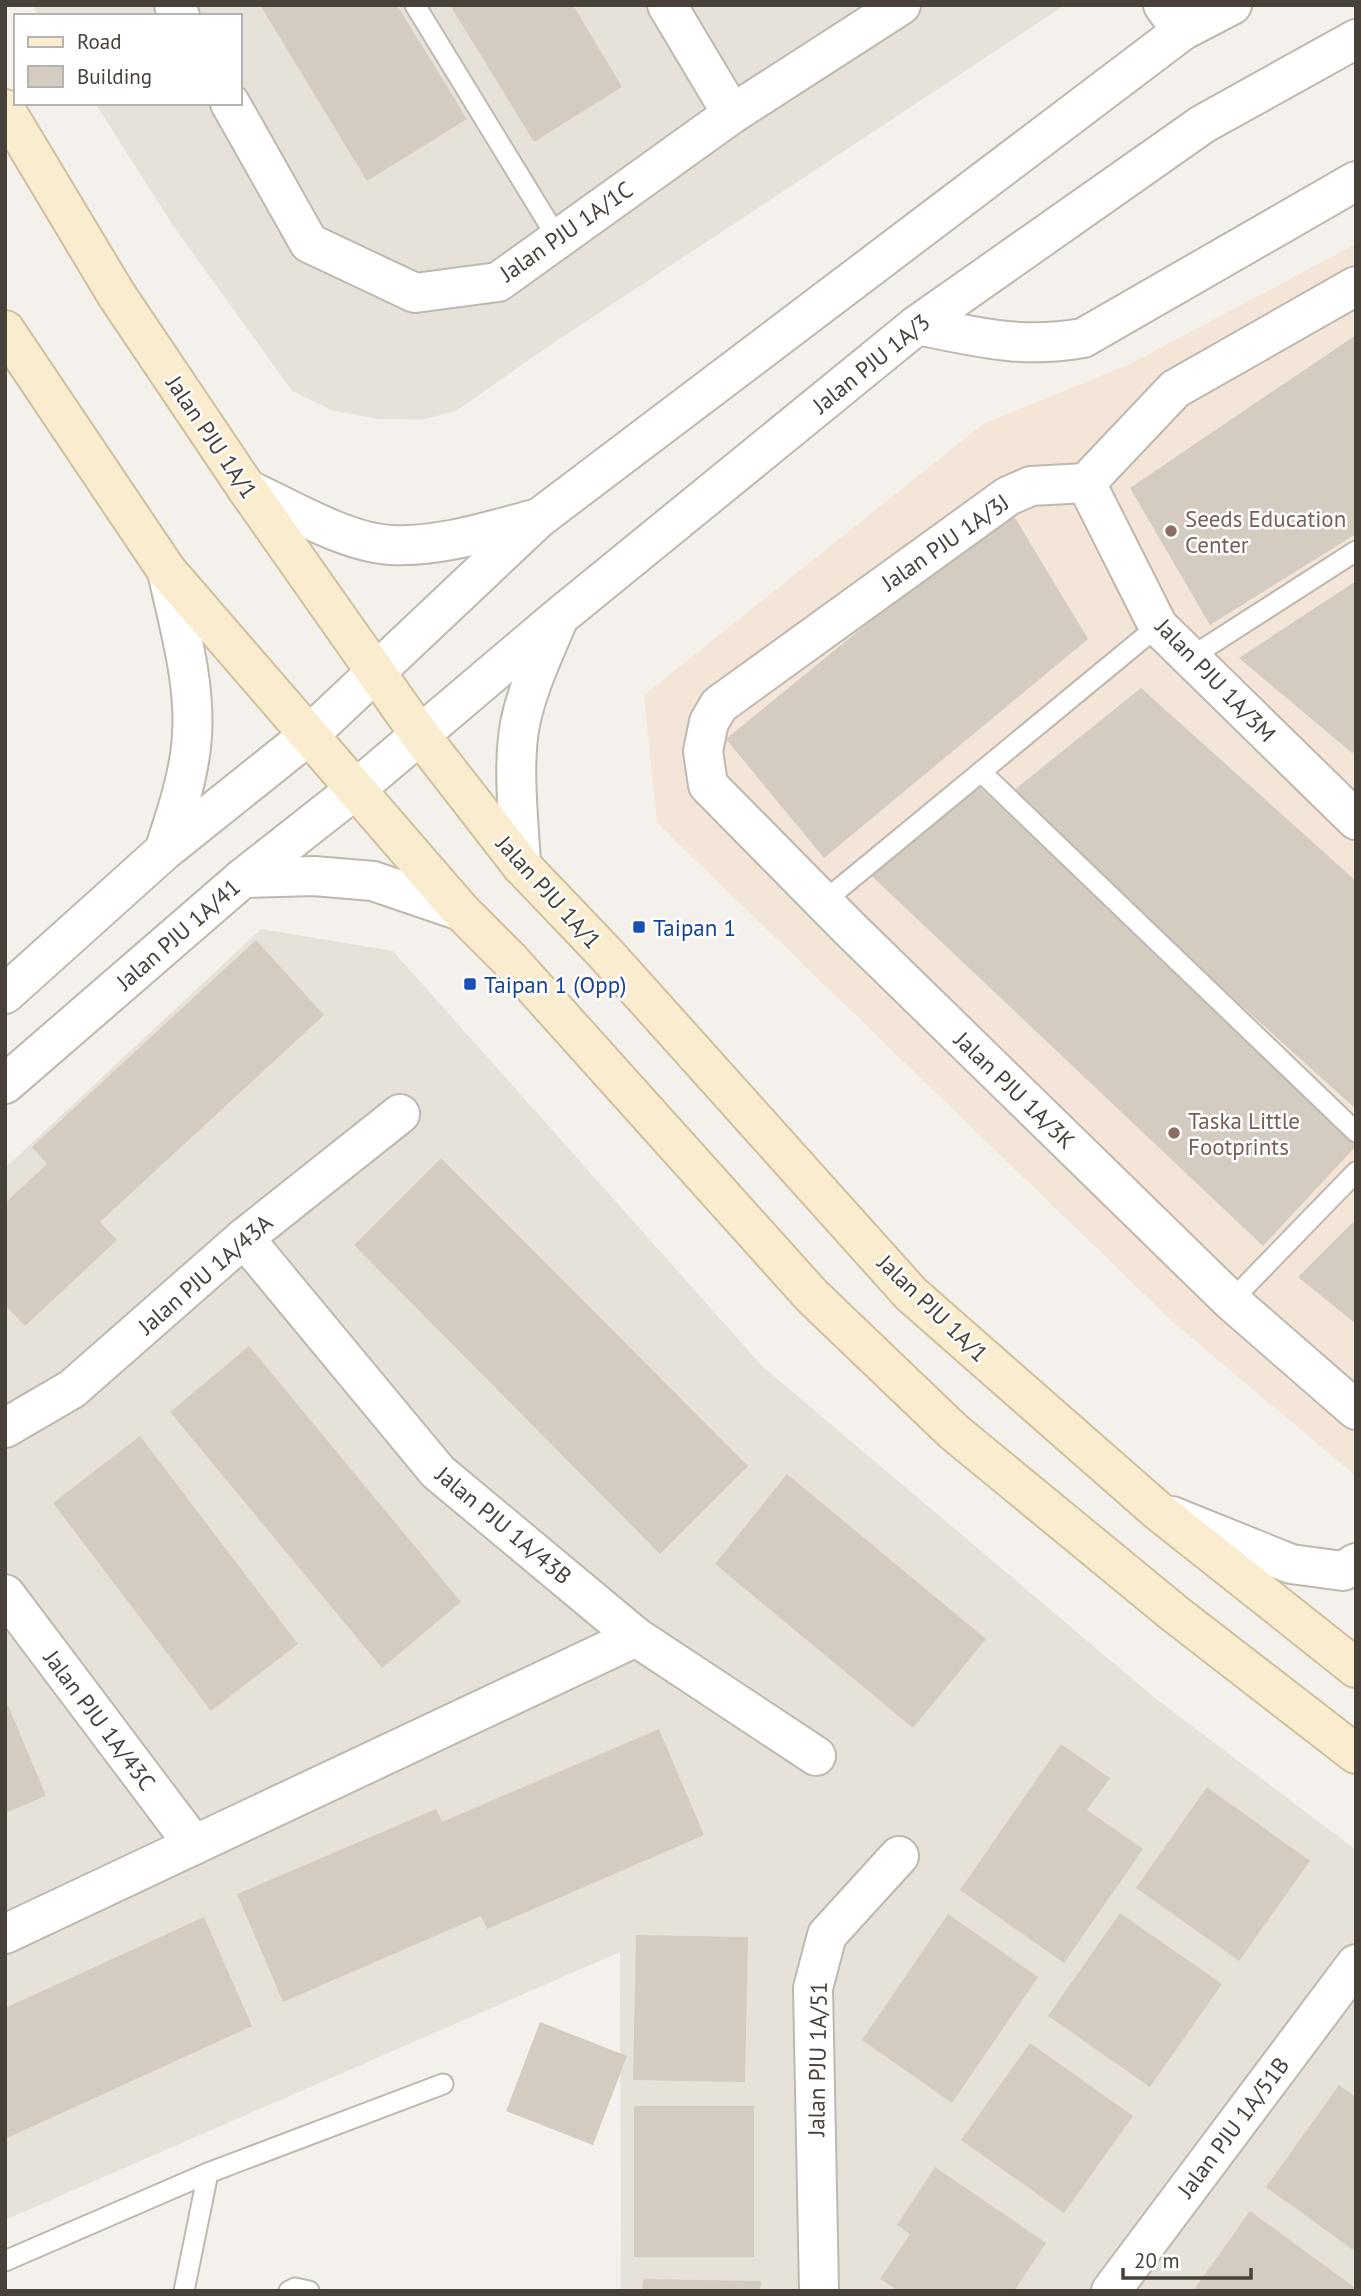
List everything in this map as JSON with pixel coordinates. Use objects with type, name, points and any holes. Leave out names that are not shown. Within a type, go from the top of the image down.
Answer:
[{"type":"main road","name":"Jalan PJU 1A/1","points":[[5,109],[116,294],[247,489],[420,735],[521,866],[606,953],[911,1294],[1157,1510],[1356,1668]]},
{"type":"main road","points":[[5,330],[167,571],[461,911],[510,960],[812,1296],[954,1432],[1174,1613],[1356,1754]]},
{"type":"street","points":[[667,5],[732,114]]},
{"type":"street","name":"Jalan PJU 1A/1C","points":[[231,105],[309,243],[415,293],[498,282],[732,114],[900,5]]},
{"type":"street","points":[[5,994],[164,851],[309,735],[539,518],[1173,18],[1232,5]]},
{"type":"street","name":"Jalan PJU 1A/3","points":[[420,735],[559,617],[917,325],[1203,124],[1356,40]]},
{"type":"street","points":[[917,325],[1004,342],[1052,343],[1083,338],[1356,180]]},
{"type":"street","points":[[1086,484],[1175,389],[1356,286]]},
{"type":"street","name":"Jalan PJU 1A/3M","points":[[1086,484],[1158,626],[1350,806]]},
{"type":"street","name":"Jalan PJU 1A/3J","points":[[704,751],[709,722],[719,705],[1008,496],[1031,486],[1086,484]]},
{"type":"street","points":[[247,489],[346,535],[391,545],[458,540],[539,518]]},
{"type":"street","points":[[164,851],[183,793],[192,745],[191,697],[167,571]]},
{"type":"street","points":[[521,866],[517,762],[520,725],[534,676],[559,617]]},
{"type":"street","name":"Jalan PJU 1A/41","points":[[5,1084],[243,878],[420,735]]},
{"type":"street","name":"Jalan PJU 1A/3K","points":[[704,751],[708,785],[823,902],[1231,1301],[1356,1410]]},
{"type":"street","points":[[243,878],[314,876],[373,881],[461,911]]},
{"type":"street","name":"Jalan PJU 1A/43A","points":[[5,1428],[72,1388],[244,1238],[400,1114]]},
{"type":"street","name":"Jalan PJU 1A/43B","points":[[244,1238],[438,1472],[636,1637],[816,1756]]},
{"type":"street","points":[[1157,1510],[1292,1564],[1343,1571],[1356,1563]]},
{"type":"street","name":"Jalan PJU 1A/43C","points":[[5,1594],[194,1845]]},
{"type":"street","points":[[5,1934],[636,1637]]},
{"type":"street","name":"Jalan PJU 1A/51","points":[[819,2291],[813,1988],[827,1935],[899,1856]]},
{"type":"street","name":"Jalan PJU 1A/51B","points":[[1111,2291],[1356,1964]]},
{"type":"lane","points":[[415,5],[558,239]]},
{"type":"lane","points":[[1191,657],[1356,551]]},
{"type":"lane","points":[[823,902],[1158,626]]},
{"type":"lane","points":[[981,772],[1356,1132]]},
{"type":"lane","points":[[1231,1301],[1356,1172]]},
{"type":"lane","points":[[5,2261],[208,2173],[443,2084]]},
{"type":"lane","points":[[184,2291],[208,2173]]},
{"type":"lane","points":[[289,2291],[295,2288],[309,2291]]},
{"type":"shaded area","points":[[33,5],[1065,5],[546,348],[456,411],[421,420],[379,419],[334,411],[292,391],[172,224],[96,105],[242,105],[242,14],[38,14]]},
{"type":"shaded area","name":"Taipan 1","points":[[1356,244],[1356,1476],[1174,1323],[657,823],[644,695],[983,424],[1130,364]]},
{"type":"shaded area","points":[[261,929],[393,951],[763,1367],[1155,1698],[1356,1850],[1356,2291],[621,2291],[620,1952],[5,2220],[5,1168]]},
{"type":"building","points":[[260,5],[397,5],[467,119],[367,181]]},
{"type":"building","points":[[450,5],[573,5],[622,87],[534,142]]},
{"type":"building","points":[[1356,335],[1356,534],[1210,625],[1130,488]]},
{"type":"building","points":[[1009,508],[1088,639],[824,858],[726,739]]},
{"type":"building","points":[[1356,581],[1356,750],[1352,753],[1239,658]]},
{"type":"building","points":[[1141,688],[1356,881],[1356,1109],[1008,795]]},
{"type":"building","points":[[978,786],[1356,1139],[1356,1146],[1263,1246],[860,865]]},
{"type":"building","points":[[256,940],[324,1015],[100,1222],[117,1240],[25,1326],[5,1305],[5,1203],[47,1164],[32,1147]]},
{"type":"building","points":[[441,1158],[748,1466],[660,1554],[354,1245]]},
{"type":"building","points":[[1356,1219],[1356,1324],[1298,1277]]},
{"type":"building","points":[[249,1346],[461,1602],[382,1668],[170,1412]]},
{"type":"building","points":[[140,1436],[298,1644],[211,1711],[53,1503]]},
{"type":"building","points":[[787,1474],[986,1639],[913,1728],[715,1564]]},
{"type":"building","points":[[8,1705],[46,1796],[5,1813],[5,1706]]},
{"type":"building","points":[[659,1729],[704,1835],[487,1929],[481,1916],[283,2002],[237,1894],[436,1809],[442,1822]]},
{"type":"building","points":[[1061,1744],[1110,1778],[1087,1810],[1143,1849],[1064,1963],[960,1890]]},
{"type":"building","points":[[1207,1787],[1310,1861],[1239,1961],[1136,1888]]},
{"type":"building","points":[[1120,1913],[1222,1984],[1150,2087],[1048,2016]]},
{"type":"building","points":[[948,1914],[1038,1977],[952,2103],[862,2040]]},
{"type":"building","points":[[204,1917],[252,2026],[5,2139],[5,2008]]},
{"type":"building","points":[[636,1935],[748,1937],[745,2082],[633,2080]]},
{"type":"building","points":[[540,2022],[627,2056],[593,2145],[506,2111]]},
{"type":"building","points":[[1030,2043],[1133,2116],[1064,2213],[961,2140]]},
{"type":"building","points":[[1339,2085],[1356,2097],[1356,2252],[1266,2187]]},
{"type":"building","points":[[634,2106],[754,2106],[754,2257],[634,2257]]},
{"type":"building","points":[[935,2167],[1046,2243],[1014,2291],[899,2291],[880,2279],[910,2234],[897,2225]]},
{"type":"building","points":[[1250,2211],[1354,2287],[1352,2291],[1193,2291]]},
{"type":"building","points":[[643,2279],[761,2281],[760,2291],[642,2291]]},
{"type":"place","name":"Seeds Education Center","points":[[1171,531]]},
{"type":"place","name":"Taipan 1","points":[[639,927]]},
{"type":"place","name":"Taipan 1 (Opp)","points":[[470,984]]},
{"type":"place","name":"Taska Little Footprints","points":[[1174,1133]]}]
